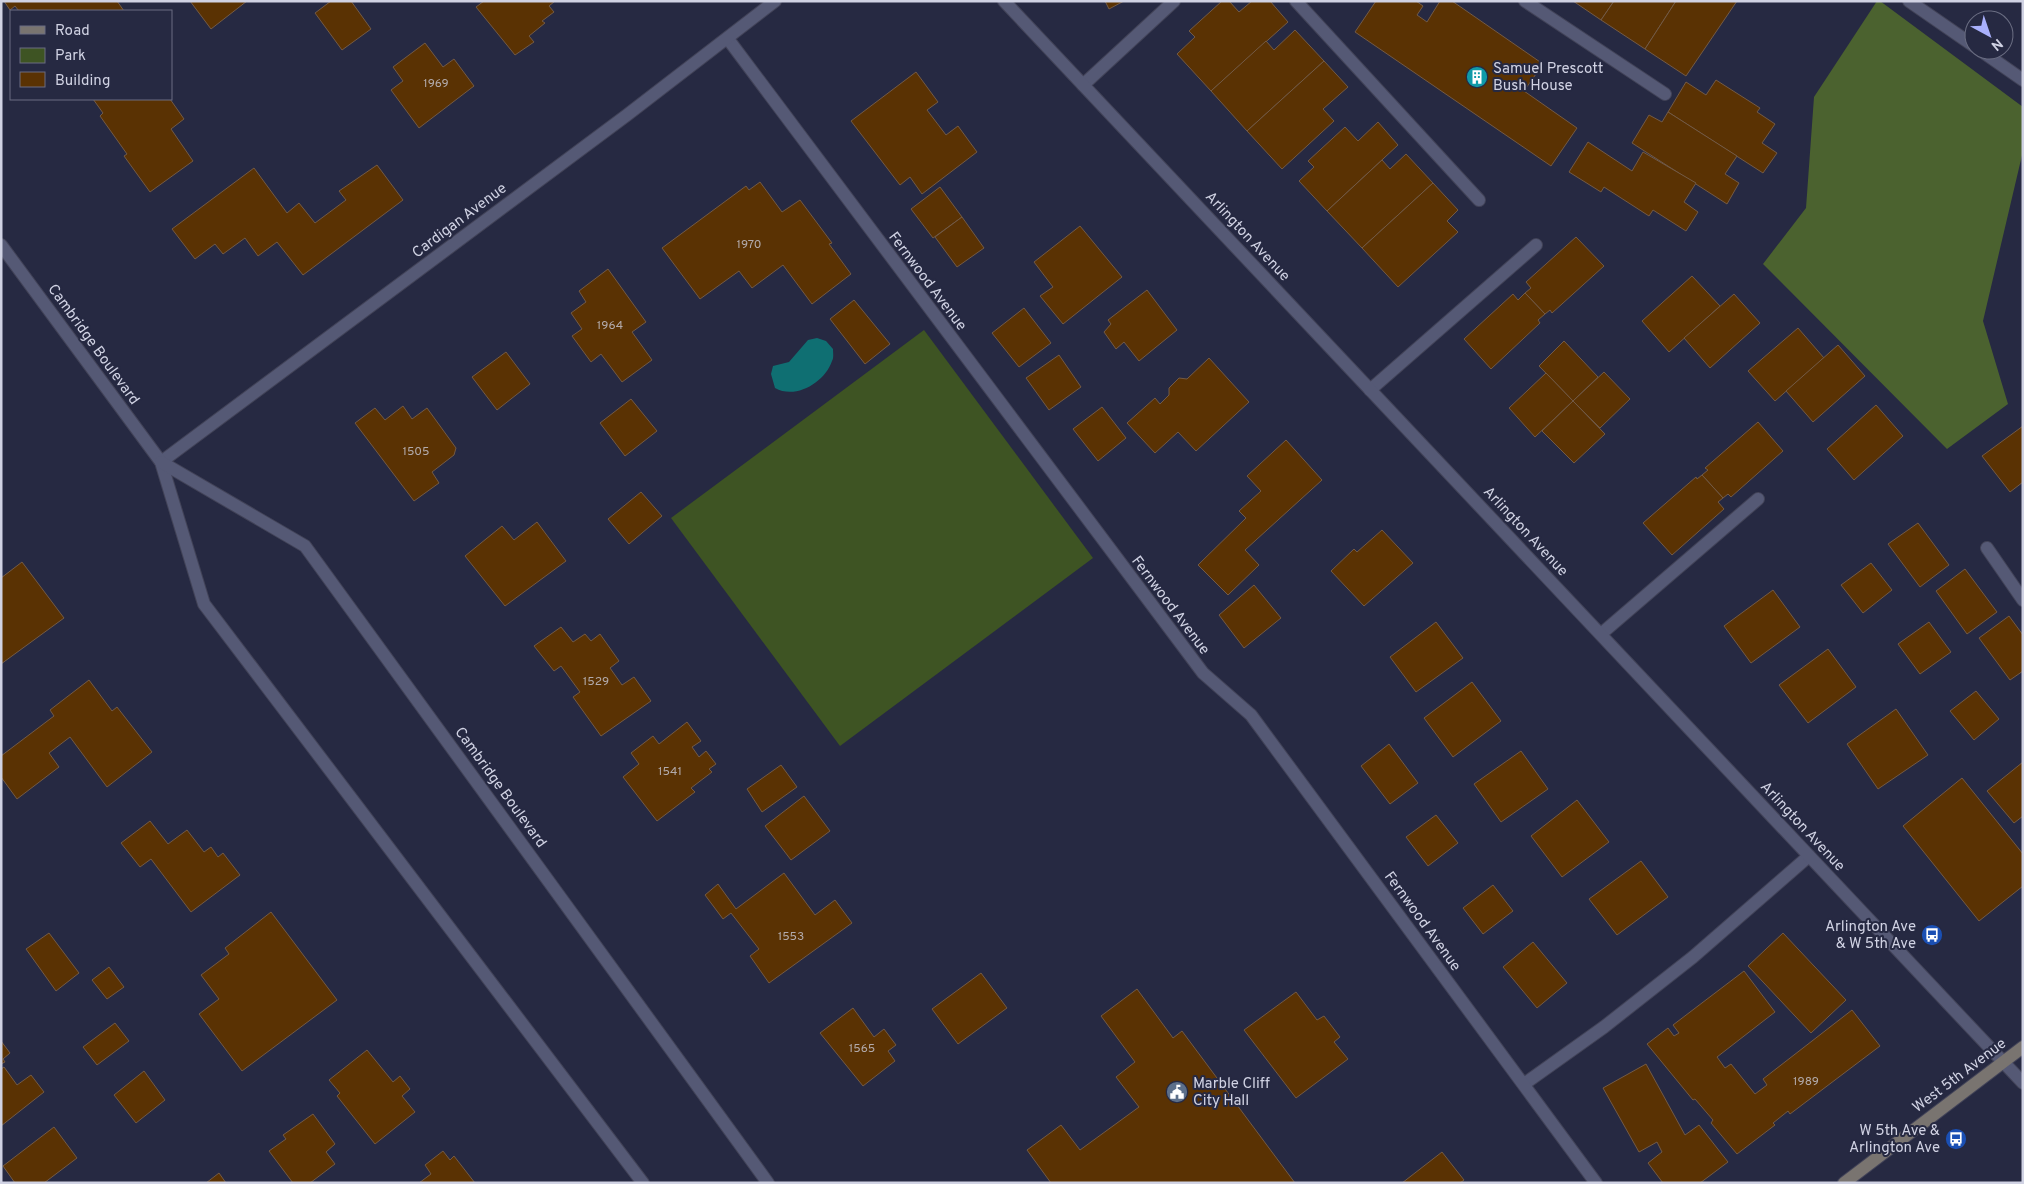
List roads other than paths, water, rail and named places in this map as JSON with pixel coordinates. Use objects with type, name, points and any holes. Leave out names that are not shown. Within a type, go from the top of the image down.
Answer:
[{"type":"main road","name":"West 5th Avenue","points":[[1844,1183],[2023,1047]]},
{"type":"street","name":"Cardigan Avenue","points":[[161,462],[728,39],[775,1]]},
{"type":"street","name":"Arlington Avenue","points":[[1004,1],[2023,1083]]},
{"type":"street","points":[[1083,85],[1174,1]]},
{"type":"street","points":[[1296,1],[1478,200]]},
{"type":"street","points":[[1526,1],[1665,94]]},
{"type":"street","points":[[1909,1],[1964,39]]},
{"type":"street","name":"Fernwood Avenue","points":[[728,39],[1127,575],[1203,673],[1251,715],[1596,1183]]},
{"type":"street","points":[[1994,60],[2023,80]]},
{"type":"street","points":[[1370,390],[1536,244]]},
{"type":"street","name":"Cambridge Boulevard","points":[[1,245],[161,462],[204,604],[643,1183]]},
{"type":"street","name":"Cambridge Boulevard","points":[[161,462],[305,546],[768,1183]]},
{"type":"street","points":[[1601,634],[1758,498]]},
{"type":"street","points":[[1988,548],[2023,600]]},
{"type":"street","points":[[1524,1084],[1604,1027],[1685,963],[1808,856]]},
{"type":"place","name":"Samuel Prescott Bush House","points":[[1477,77]]},
{"type":"place","name":"Arlington Ave & W 5th Ave","points":[[1932,935]]},
{"type":"place","name":"Marble Cliff City Hall","points":[[1177,1092]]},
{"type":"place","name":"W 5th Ave & Arlington Ave","points":[[1956,1139]]}]
